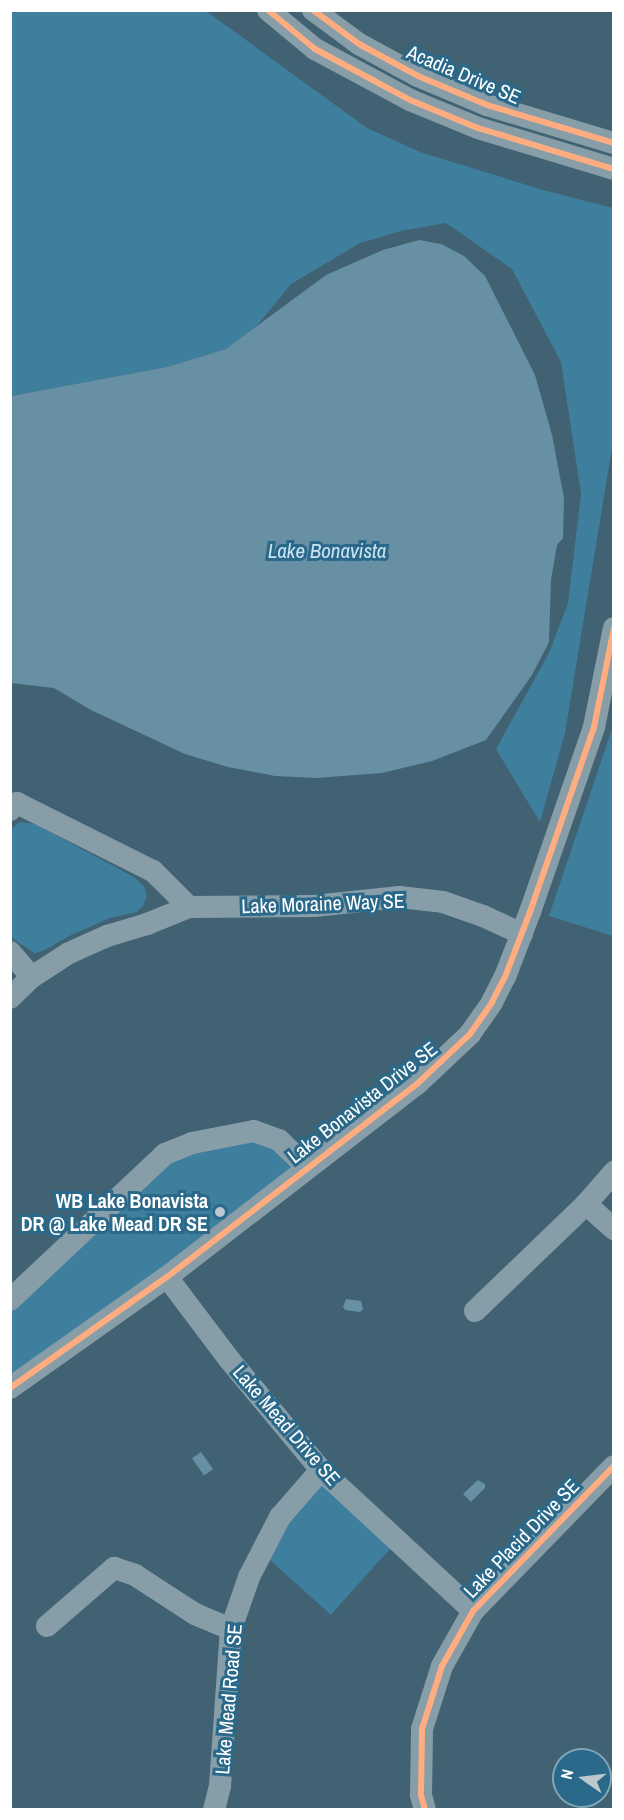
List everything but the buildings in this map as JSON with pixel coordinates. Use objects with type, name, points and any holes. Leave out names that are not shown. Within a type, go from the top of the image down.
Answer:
[{"type":"street","points":[[268,10],[315,50],[410,100],[478,128],[614,169]]},
{"type":"street","name":"Acadia Drive SE","points":[[313,10],[359,44],[418,76],[487,105],[614,143]]},
{"type":"street","name":"Lake Bonavista Drive SE","points":[[10,1388],[167,1277],[417,1084],[470,1034],[492,1002],[522,934],[594,727],[614,628]]},
{"type":"street","points":[[10,810],[17,803],[153,871],[189,906]]},
{"type":"street","name":"Lake Moraine Way SE","points":[[10,998],[32,977],[78,949],[189,906],[314,906],[400,897],[443,902],[483,916],[522,934]]},
{"type":"street","points":[[10,951],[32,977]]},
{"type":"street","name":"Lake Bonavista Drive SE","points":[[10,1300],[165,1154],[192,1143],[254,1131],[279,1140],[307,1167]]},
{"type":"street","points":[[476,1311],[586,1204],[614,1172]]},
{"type":"street","points":[[586,1204],[614,1229]]},
{"type":"street","name":"Lake Mead Drive SE","points":[[167,1277],[228,1358],[321,1470],[473,1611]]},
{"type":"street","name":"Lake Placid Drive SE","points":[[425,1809],[421,1795],[422,1729],[442,1666],[473,1611],[614,1466]]},
{"type":"street","name":"Lake Mead Road SE","points":[[214,1809],[220,1775],[231,1629],[249,1577],[280,1517],[321,1470]]},
{"type":"street","points":[[47,1626],[114,1568],[135,1575],[195,1614],[231,1629]]},
{"type":"shaded area","points":[[11,11],[206,11],[367,128],[420,152],[543,190],[613,208],[613,442],[565,733],[540,822],[496,749],[549,653],[568,603],[581,494],[561,362],[512,269],[446,223],[401,231],[360,243],[291,284],[251,333],[226,349],[167,367],[11,396]]},
{"type":"shaded area","points":[[613,726],[613,936],[549,916]]},
{"type":"shaded area","points":[[20,822],[35,824],[134,877],[144,886],[147,896],[143,906],[137,912],[110,918],[71,935],[43,951],[35,953],[16,941],[11,936],[10,830]]},
{"type":"shaded area","points":[[254,1131],[307,1167],[11,1388],[11,1300],[165,1154]]},
{"type":"shaded area","points":[[321,1470],[398,1540],[331,1615],[253,1545]]},
{"type":"water","name":"Lake Bonavista","points":[[419,240],[441,244],[464,256],[485,276],[535,375],[552,435],[564,498],[563,538],[557,545],[551,580],[549,642],[532,675],[486,740],[432,761],[382,773],[316,778],[275,776],[228,767],[185,754],[91,710],[54,688],[11,683],[11,396],[167,367],[226,349],[326,275],[383,250]]},
{"type":"water","points":[[346,1299],[361,1301],[363,1309],[360,1312],[345,1310],[343,1307]]},
{"type":"water","points":[[201,1452],[213,1469],[204,1476],[192,1458]]},
{"type":"water","points":[[478,1480],[485,1484],[485,1488],[471,1502],[463,1494]]},
{"type":"cycle path","points":[[268,10],[315,49],[410,100],[478,128],[614,169]]},
{"type":"cycle path","points":[[313,10],[359,44],[418,76],[487,105],[614,143]]},
{"type":"cycle path","points":[[10,1388],[167,1277],[417,1084],[470,1034],[492,1002],[505,977],[530,912],[594,727],[614,628]]},
{"type":"cycle path","points":[[425,1810],[421,1795],[422,1729],[442,1666],[473,1611],[614,1466]]},
{"type":"place","name":"WB Lake Bonavista DR @ Lake Mead DR SE","points":[[220,1212]]}]
